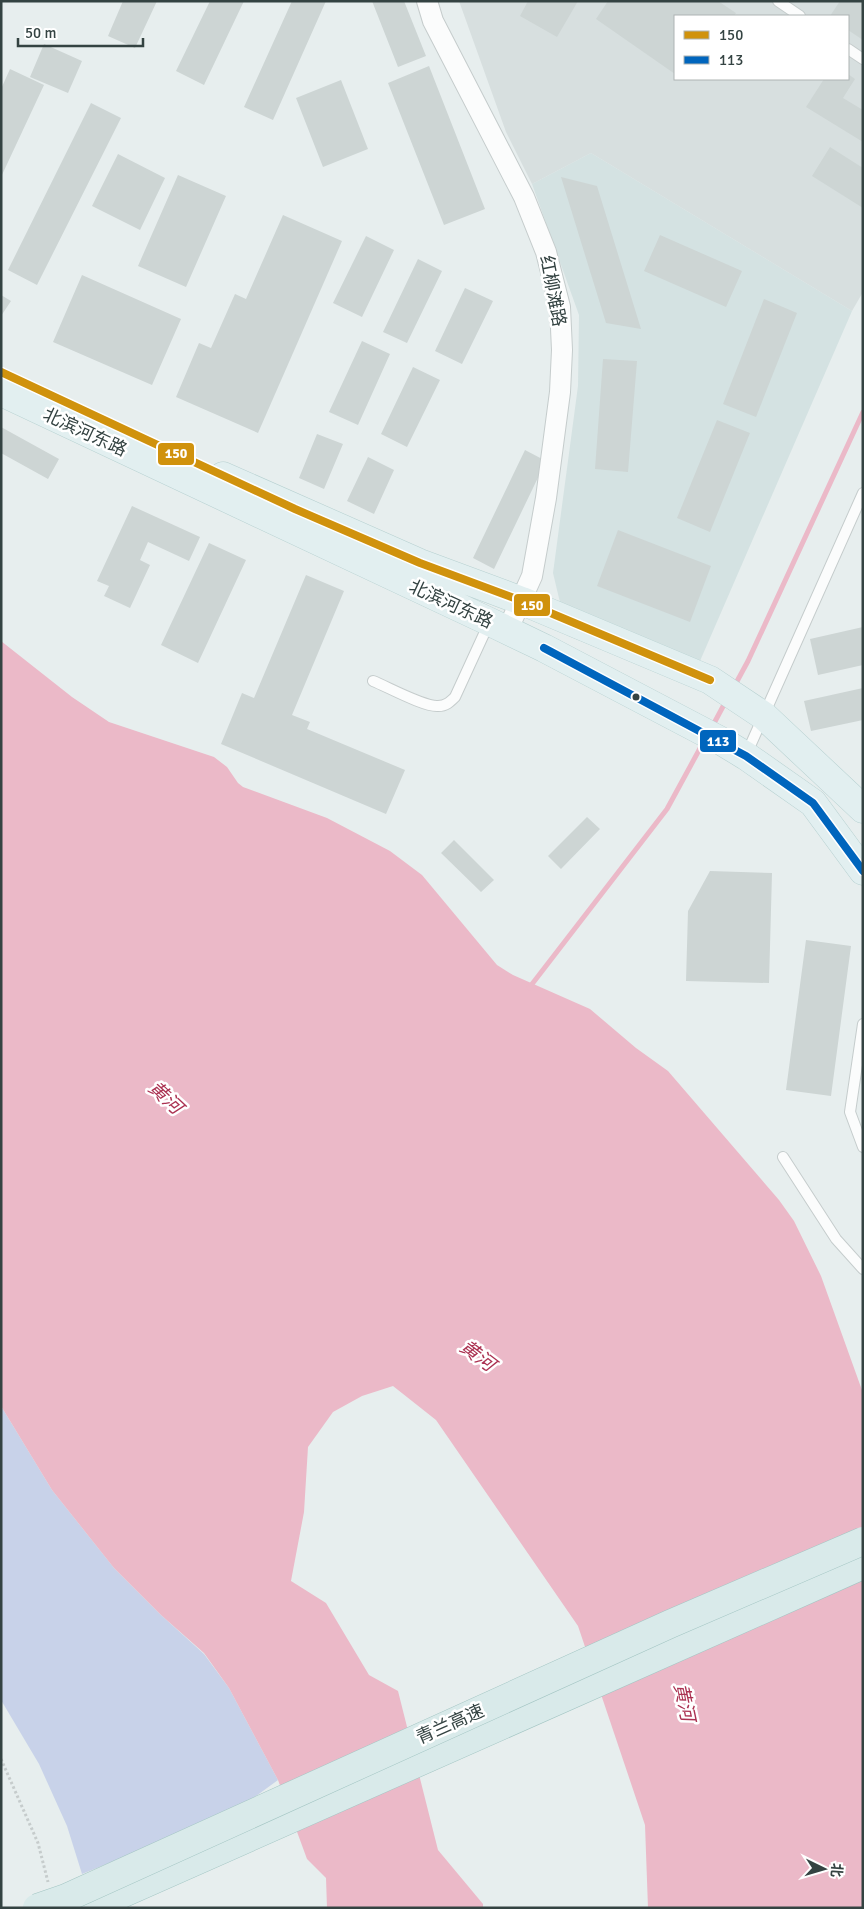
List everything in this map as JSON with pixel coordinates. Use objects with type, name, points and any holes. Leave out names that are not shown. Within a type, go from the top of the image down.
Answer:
[{"type":"highway","name":"青兰高速","points":[[44,1899],[66,1898],[661,1628],[863,1541]]},
{"type":"highway","name":"青兰高速","points":[[90,1908],[863,1565]]},
{"type":"main road","name":"北滨河东路","points":[[1,372],[295,509],[420,563],[522,601],[710,680],[754,709],[863,809]]},
{"type":"main road","name":"北滨河东路","points":[[1,392],[498,626],[723,742],[813,803],[863,871]]},
{"type":"street","name":"红柳滩路","points":[[427,1],[433,21],[524,197],[546,252],[560,307],[562,350],[560,383],[546,498],[532,576],[522,601],[498,626]]},
{"type":"lane","points":[[778,1],[799,15]]},
{"type":"lane","points":[[849,50],[863,59]]},
{"type":"lane","points":[[746,756],[754,709],[863,493]]},
{"type":"lane","points":[[373,681],[429,705],[443,706],[455,697],[498,626]]},
{"type":"lane","points":[[863,1024],[850,1112],[863,1147]]},
{"type":"lane","points":[[783,1157],[836,1239],[863,1269]]},
{"type":"path","points":[[1,1759],[38,1843],[44,1899]]},
{"type":"shaded area","points":[[459,1],[863,1],[863,292],[852,311],[591,153],[532,184],[506,132]]},
{"type":"shaded area","points":[[591,153],[852,311],[690,684],[568,636],[553,573],[578,386],[579,315],[532,184]]},
{"type":"shaded area","points":[[1,1406],[52,1490],[114,1568],[161,1615],[204,1654],[229,1688],[278,1780],[234,1812],[82,1874],[67,1826],[39,1764],[1,1700]]},
{"type":"water","name":"黄河","points":[[1,641],[72,697],[109,722],[214,757],[227,767],[243,787],[327,818],[390,851],[422,875],[497,965],[513,975],[590,1009],[636,1048],[668,1071],[779,1200],[794,1221],[821,1276],[863,1393],[863,1908],[648,1908],[645,1825],[578,1626],[436,1420],[393,1386],[362,1396],[333,1412],[308,1447],[304,1512],[291,1581],[326,1603],[369,1675],[398,1691],[438,1850],[483,1904],[483,1908],[327,1908],[326,1878],[307,1859],[278,1780],[229,1688],[204,1653],[161,1615],[114,1568],[52,1490],[1,1406]]},
{"type":"building","points":[[123,1],[157,1],[135,48],[108,36]]},
{"type":"building","points":[[210,1],[244,1],[204,85],[176,71]]},
{"type":"building","points":[[292,1],[326,1],[273,120],[244,107]]},
{"type":"building","points":[[372,1],[404,1],[426,56],[398,67]]},
{"type":"building","points":[[528,1],[578,1],[557,37],[520,16]]},
{"type":"building","points":[[608,1],[718,1],[736,13],[735,15],[674,15],[674,73],[596,19]]},
{"type":"building","points":[[840,1],[863,1],[863,40],[849,31],[849,15],[831,15]]},
{"type":"building","points":[[44,44],[82,61],[68,93],[30,77]]},
{"type":"building","points":[[429,66],[485,209],[444,225],[388,83]]},
{"type":"building","points":[[10,69],[44,85],[1,177],[1,89]]},
{"type":"building","points":[[849,75],[855,79],[843,98],[863,110],[863,142],[806,107],[823,80],[849,80]]},
{"type":"building","points":[[341,80],[368,149],[323,167],[296,98]]},
{"type":"building","points":[[91,103],[121,118],[37,285],[8,270]]},
{"type":"building","points":[[830,147],[863,168],[863,208],[812,176]]},
{"type":"building","points":[[118,154],[165,178],[140,230],[92,206]]},
{"type":"building","points":[[178,175],[226,196],[186,287],[138,266]]},
{"type":"building","points":[[561,177],[597,186],[641,329],[606,323]]},
{"type":"building","points":[[283,215],[342,241],[258,433],[176,397],[199,343],[211,348],[235,294],[246,299]]},
{"type":"building","points":[[660,235],[742,271],[726,307],[644,271]]},
{"type":"building","points":[[366,236],[394,250],[362,317],[333,303]]},
{"type":"building","points":[[418,259],[442,271],[407,343],[383,332]]},
{"type":"building","points":[[82,275],[181,319],[152,385],[53,342]]},
{"type":"building","points":[[465,288],[493,301],[462,364],[435,351]]},
{"type":"building","points":[[1,295],[11,301],[1,316]]},
{"type":"building","points":[[764,299],[797,313],[756,417],[723,404]]},
{"type":"building","points":[[362,341],[390,354],[358,425],[329,412]]},
{"type":"building","points":[[603,359],[637,361],[628,472],[595,469]]},
{"type":"building","points":[[413,367],[440,380],[407,447],[381,434]]},
{"type":"building","points":[[717,420],[750,433],[710,532],[677,518]]},
{"type":"building","points":[[1,427],[59,459],[48,479],[1,453]]},
{"type":"building","points":[[317,434],[343,444],[324,489],[299,478]]},
{"type":"building","points":[[525,450],[546,461],[494,569],[473,558]]},
{"type":"building","points":[[368,457],[394,470],[374,514],[347,501]]},
{"type":"building","points":[[132,506],[200,537],[189,561],[148,542],[140,560],[150,565],[130,608],[104,596],[109,586],[97,581]]},
{"type":"building","points":[[618,530],[711,566],[690,622],[597,586]]},
{"type":"building","points":[[209,543],[246,560],[198,663],[161,645]]},
{"type":"building","points":[[306,575],[344,591],[292,715],[310,722],[307,729],[405,770],[386,814],[221,744],[242,693],[254,698]]},
{"type":"building","points":[[863,627],[863,665],[818,675],[810,639]]},
{"type":"building","points":[[863,688],[863,720],[811,731],[804,701]]},
{"type":"building","points":[[587,817],[600,829],[561,869],[548,856]]},
{"type":"building","points":[[454,840],[494,880],[481,892],[441,853]]},
{"type":"building","points":[[710,871],[772,873],[769,983],[686,981],[688,911]]},
{"type":"building","points":[[806,940],[851,946],[831,1096],[786,1090]]},
{"type":"waterway","points":[[735,685],[748,661],[863,412]]},
{"type":"waterway","points":[[712,727],[727,699]]},
{"type":"waterway","points":[[529,988],[667,809],[704,741]]},
{"type":"transit line","name":"150","points":[[1,372],[295,509],[420,563],[522,601],[710,680]]},
{"type":"transit line","name":"113","points":[[544,648],[746,756],[813,803],[863,871]]}]
